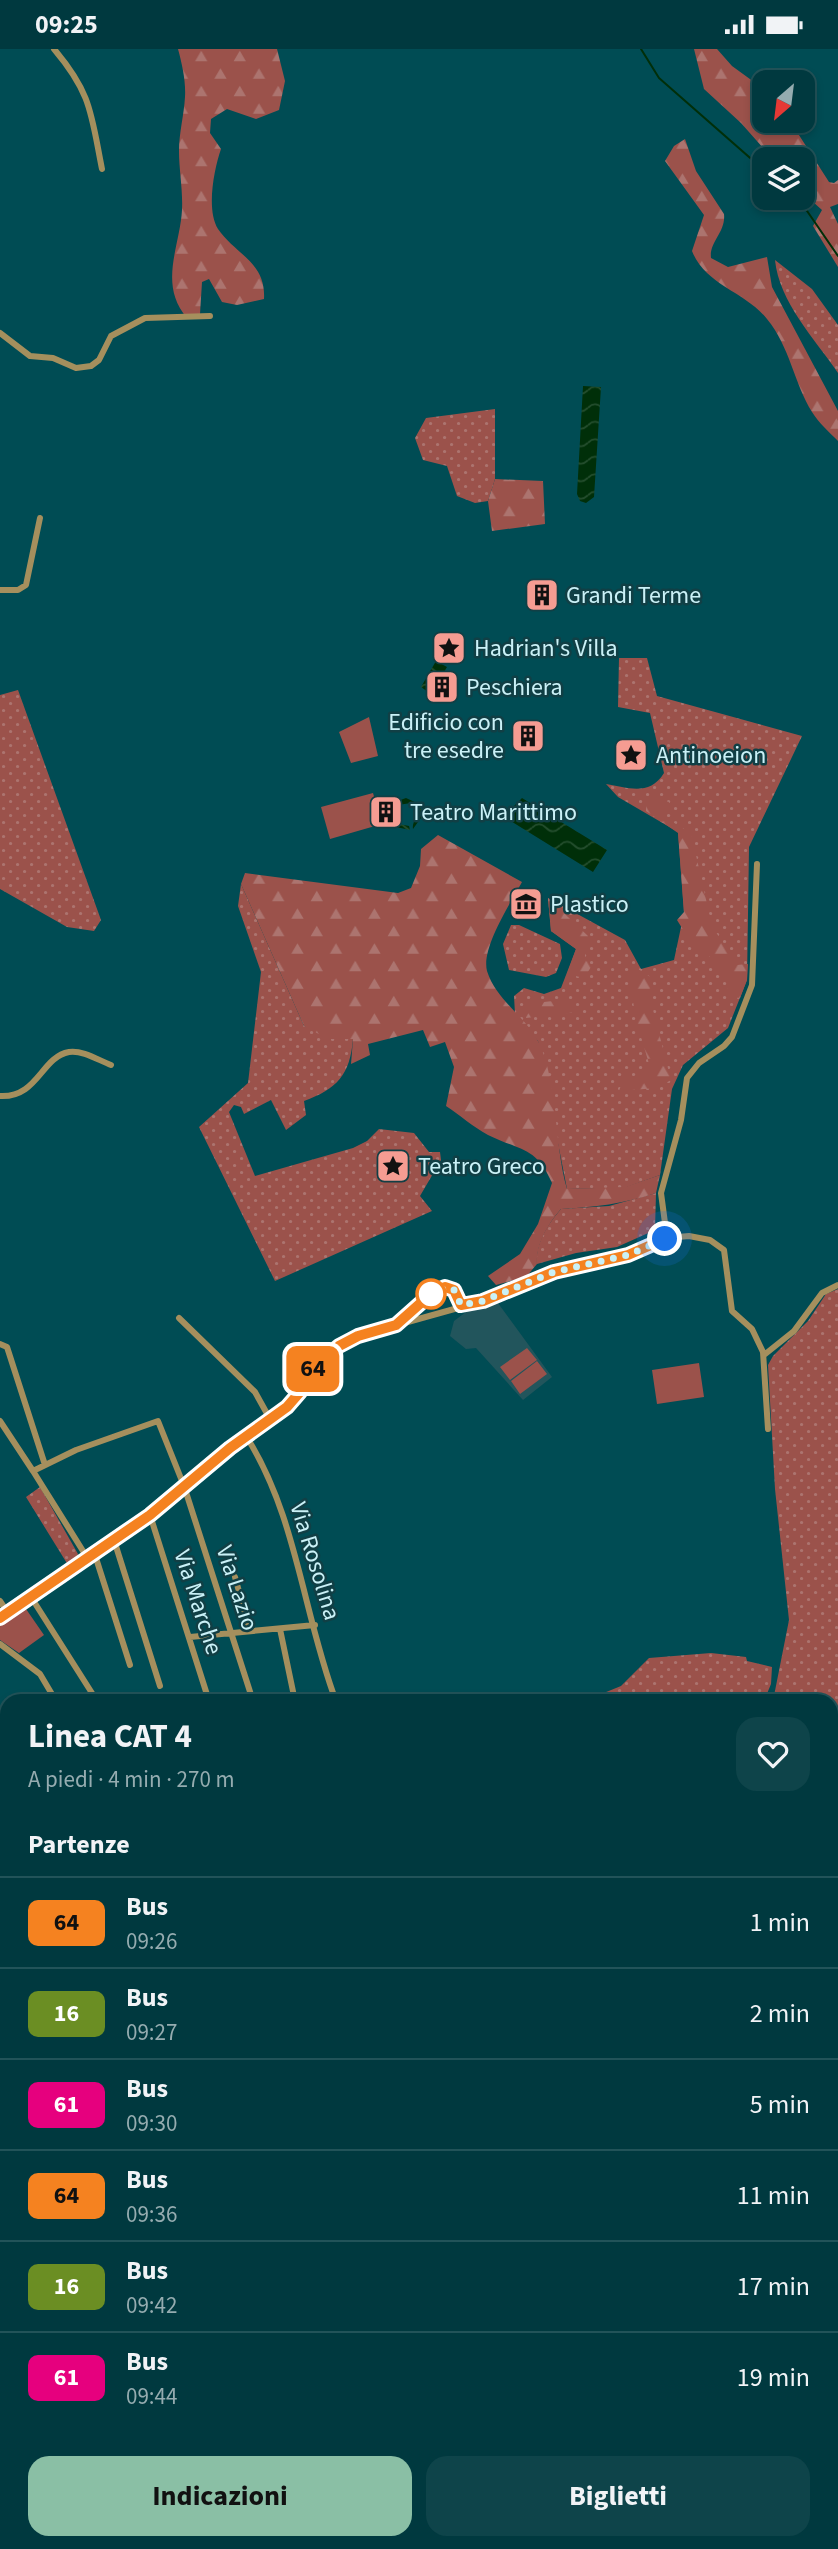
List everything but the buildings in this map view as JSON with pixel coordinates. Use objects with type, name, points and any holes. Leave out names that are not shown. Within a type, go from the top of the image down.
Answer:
[{"type":"street","points":[[54,49],[75,76],[91,108],[102,169]]},
{"type":"street","points":[[0,333],[30,356],[53,358],[76,368],[91,366],[100,360],[111,336],[145,318],[210,316]]},
{"type":"street","points":[[0,590],[18,590],[26,585],[40,518]]},
{"type":"street","points":[[667,1238],[662,1190],[679,1128],[687,1078],[699,1063],[730,1040],[751,988],[757,864]]},
{"type":"street","points":[[0,1095],[14,1095],[25,1090],[55,1060],[68,1052],[85,1054],[111,1065]]},
{"type":"street","points":[[0,1618],[150,1515],[246,1436],[292,1403],[313,1368],[339,1346],[358,1336],[483,1301],[554,1272],[628,1255],[667,1238],[699,1237],[723,1248],[727,1256],[732,1311],[752,1329],[764,1355],[768,1429]]},
{"type":"street","points":[[764,1355],[793,1333],[822,1293],[838,1285]]},
{"type":"street","points":[[396,1325],[435,1291],[448,1287],[454,1290],[461,1305]]},
{"type":"street","points":[[420,1305],[429,1317]]},
{"type":"street","points":[[178,1318],[255,1392],[270,1419]]},
{"type":"street","points":[[0,1344],[7,1347],[45,1465],[33,1471]]},
{"type":"street","points":[[0,1421],[92,1557],[130,1665]]},
{"type":"street","name":"Via Lazio","points":[[45,1465],[158,1421],[184,1486],[251,1694]]},
{"type":"street","name":"Via Rosolina","points":[[246,1436],[274,1491],[334,1694]]},
{"type":"street","name":"Via Marche","points":[[150,1515],[207,1694]]},
{"type":"street","points":[[114,1540],[160,1686]]},
{"type":"street","points":[[235,1577],[250,1631]]},
{"type":"street","points":[[31,1597],[93,1694]]},
{"type":"street","points":[[0,1601],[8,1613]]},
{"type":"street","points":[[190,1637],[315,1625]]},
{"type":"street","points":[[280,1629],[294,1694]]},
{"type":"street","points":[[0,1644],[40,1674],[51,1694]]},
{"type":"shaded area","points":[[495,1299],[552,1377],[523,1400],[476,1348],[466,1349],[450,1336],[454,1321],[466,1312]]},
{"type":"green space","points":[[178,49],[277,49],[285,81],[279,110],[256,119],[227,109],[211,119],[210,133],[221,149],[212,189],[214,221],[225,238],[255,267],[263,286],[264,299],[237,305],[222,302],[209,279],[202,282],[200,314],[187,318],[178,305],[172,279],[182,210],[179,151],[185,97]]},
{"type":"green space","points":[[694,49],[717,49],[732,66],[752,81],[752,133],[798,133],[807,147],[762,147],[704,89]]},
{"type":"green space","points":[[685,139],[696,171],[724,214],[723,226],[712,247],[711,258],[728,267],[767,257],[772,287],[838,411],[838,441],[812,412],[787,353],[767,319],[698,263],[692,251],[704,215],[665,161],[674,146]]},
{"type":"green space","points":[[815,160],[829,182],[838,180],[838,204],[830,207],[838,224],[838,267],[813,226],[822,210],[815,204]]},
{"type":"green space","points":[[775,260],[812,289],[838,325],[838,373],[783,291]]},
{"type":"green space","points":[[495,409],[495,479],[488,501],[475,503],[457,496],[447,466],[423,460],[415,438],[426,418]]},
{"type":"green space","points":[[495,479],[543,481],[545,524],[492,531],[488,501]]},
{"type":"green space","points":[[619,658],[647,658],[657,696],[802,736],[749,847],[747,980],[728,1028],[683,1065],[672,1089],[660,1175],[624,1188],[567,1189],[538,1041],[515,1014],[514,996],[524,988],[544,994],[561,988],[576,949],[551,931],[548,898],[625,940],[641,969],[674,960],[684,913],[678,832],[618,797],[606,784],[646,788],[664,773],[650,713],[618,707]]},
{"type":"green space","points":[[18,690],[101,920],[94,931],[67,927],[0,889],[0,695]]},
{"type":"green space","points":[[369,717],[378,756],[351,763],[339,732]]},
{"type":"green space","points":[[373,793],[382,824],[330,839],[321,807]]},
{"type":"green space","points":[[647,796],[669,802],[666,818],[691,833],[712,926],[737,965],[748,964],[747,980],[740,998],[727,997],[728,983],[707,953],[697,952],[677,920],[684,912],[678,833],[646,811]]},
{"type":"green space","points":[[438,835],[522,882],[488,950],[487,971],[497,991],[538,1041],[544,1057],[553,1093],[567,1189],[625,1187],[660,1175],[656,1193],[609,1204],[561,1209],[544,1235],[538,1249],[537,1264],[526,1277],[496,1285],[488,1276],[520,1254],[538,1224],[552,1183],[546,1171],[540,1162],[526,1151],[488,1135],[446,1106],[454,1067],[445,1042],[430,1047],[423,1030],[368,1044],[370,1055],[351,1064],[353,1039],[328,1039],[304,1026],[241,884],[245,873],[398,893],[411,888],[420,866],[421,849]]},
{"type":"green space","points":[[241,884],[304,1026],[353,1039],[349,1062],[340,1079],[325,1091],[304,1101],[306,1115],[286,1130],[271,1100],[244,1114],[241,1107],[234,1105],[229,1112],[255,1176],[353,1148],[367,1141],[379,1129],[414,1133],[429,1152],[440,1152],[441,1160],[420,1196],[432,1211],[275,1281],[199,1127],[248,1083],[261,972],[238,906]]},
{"type":"green space","points":[[548,898],[588,936],[585,956],[591,967],[584,978],[567,974],[576,949],[551,931]]},
{"type":"green space","points":[[511,925],[519,925],[560,944],[562,958],[556,973],[546,977],[509,970],[503,944]]},
{"type":"green space","points":[[632,965],[649,976],[652,1006],[671,1080],[657,1088],[619,1091],[623,1080],[651,1070],[634,1005]]},
{"type":"green space","points":[[572,999],[577,1012],[526,1018],[525,1004]]},
{"type":"green space","points":[[656,1193],[655,1230],[617,1247],[576,1253],[537,1264],[543,1235],[561,1209],[609,1206]]},
{"type":"green space","points":[[838,1289],[838,1694],[774,1694],[789,1620],[775,1489],[768,1365],[773,1356],[808,1321],[826,1294]]},
{"type":"green space","points":[[527,1348],[537,1360],[510,1380],[500,1367]]},
{"type":"green space","points":[[537,1361],[547,1374],[520,1394],[511,1381]]},
{"type":"green space","points":[[699,1363],[704,1397],[657,1404],[652,1370]]},
{"type":"green space","points":[[40,1487],[78,1554],[75,1561],[68,1565],[26,1497]]},
{"type":"green space","points":[[26,1609],[44,1635],[19,1653],[0,1640],[0,1626]]},
{"type":"green space","points":[[711,1653],[746,1657],[747,1661],[772,1667],[771,1684],[767,1694],[601,1694],[621,1686],[649,1658]]},
{"type":"water","points":[[583,386],[601,387],[594,497],[586,503],[580,501],[577,494]]},
{"type":"water","name":"Peschiera","points":[[436,661],[447,667],[431,694],[421,687]]},
{"type":"water","points":[[406,798],[419,804],[423,815],[413,829],[417,809],[411,803],[398,805],[395,816],[399,824],[409,826],[410,830],[396,827],[390,815],[395,802]]},
{"type":"water","points":[[522,798],[607,850],[593,872],[509,820],[512,808]]},
{"type":"waterway","points":[[641,49],[659,78],[752,160]]},
{"type":"waterway","points":[[806,210],[838,256]]},
{"type":"bus line","name":"64","points":[[0,1618],[150,1515],[230,1448],[287,1407],[300,1392],[315,1366],[348,1340],[396,1325],[432,1293],[445,1287],[454,1290],[461,1305],[476,1303],[554,1272],[628,1255],[667,1238]]},
{"type":"place","name":"Grandi Terme","points":[[542,595]]},
{"type":"place","name":"Hadrian's Villa","points":[[449,648]]},
{"type":"place","name":"Peschiera","points":[[442,687]]},
{"type":"place","name":"Edificio con tre esedre","points":[[528,736]]},
{"type":"place","name":"Antinoeion","points":[[631,755]]},
{"type":"place","name":"Teatro Marittimo","points":[[386,812]]},
{"type":"place","name":"Plastico","points":[[526,904]]},
{"type":"place","name":"Teatro Greco","points":[[393,1166]]},
{"type":"route","points":[[431,1294],[448,1287],[454,1290],[461,1305],[476,1303],[554,1272],[628,1255],[665,1239]]}]
